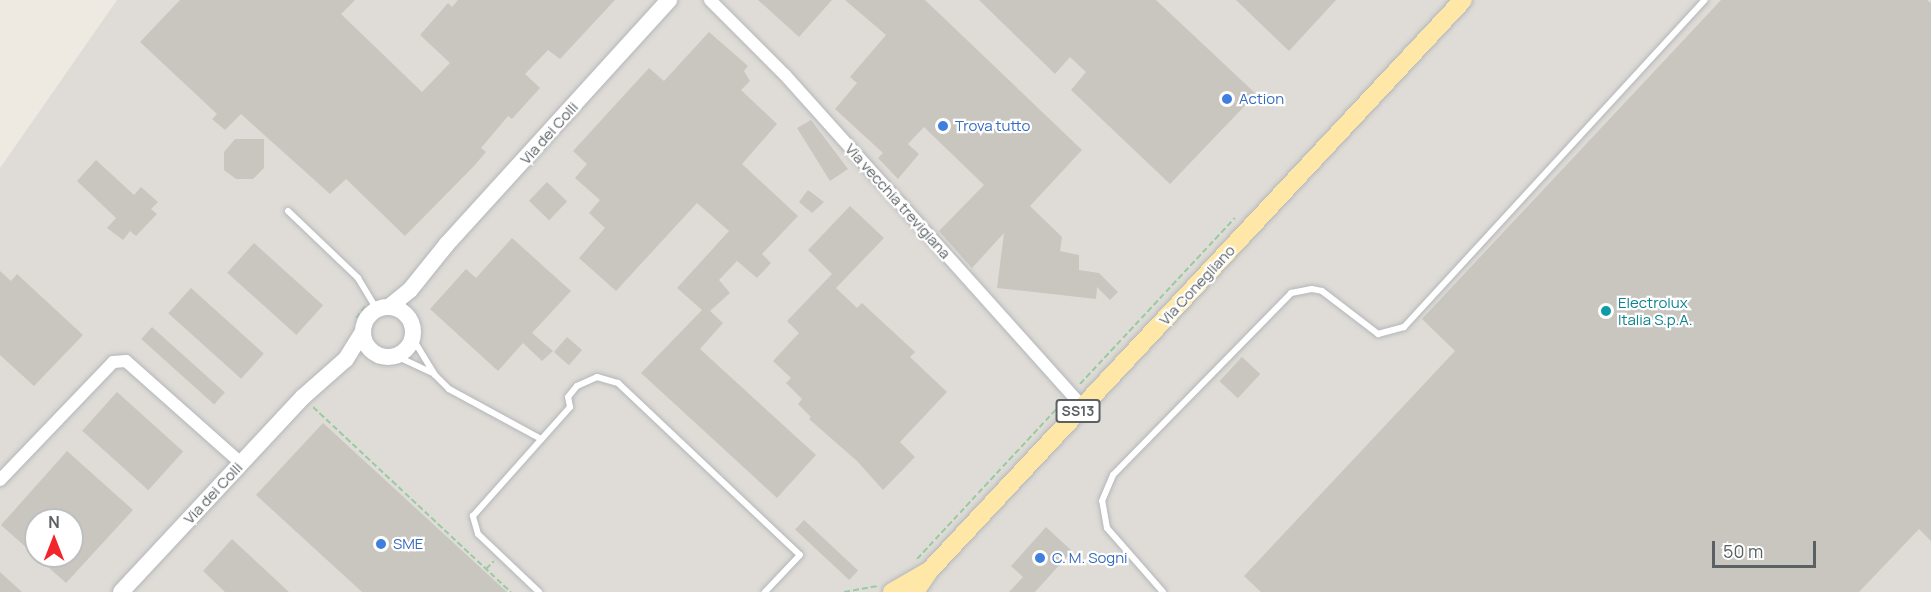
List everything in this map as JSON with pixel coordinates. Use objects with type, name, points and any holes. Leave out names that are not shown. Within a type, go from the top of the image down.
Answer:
[{"type":"main road","name":"Via Conegliano","points":[[892,592],[1082,406],[1463,0]]},
{"type":"main road","name":"Via Conegliano","points":[[915,592],[923,564]]},
{"type":"street","name":"Via dei Colli","points":[[121,592],[303,397],[334,371],[363,332],[367,319],[377,308],[429,266],[669,0]]},
{"type":"street","name":"Via vecchia trevigiana","points":[[710,0],[785,75],[1082,406]]},
{"type":"street","name":"Via dei Colli","points":[[413,339],[411,321],[417,293],[429,266]]},
{"type":"street","points":[[377,308],[402,311],[411,321]]},
{"type":"street","points":[[363,332],[368,346],[379,355]]},
{"type":"street","points":[[396,356],[413,339]]},
{"type":"street","name":"Via dei Colli","points":[[334,371],[379,355],[396,356]]},
{"type":"street","points":[[0,480],[113,362],[126,361],[241,463]]},
{"type":"lane","points":[[1163,592],[1107,528],[1102,501],[1113,475],[1291,293],[1322,291],[1378,334],[1404,327],[1705,0]]},
{"type":"lane","points":[[288,211],[358,278],[377,308]]},
{"type":"lane","points":[[413,339],[435,375],[458,396],[541,439]]},
{"type":"lane","points":[[396,356],[435,375]]},
{"type":"lane","points":[[539,592],[478,534],[472,522],[476,510],[570,407],[568,397],[583,381],[597,377],[617,382],[800,555],[765,592]]},
{"type":"path","points":[[1080,384],[1224,230]]},
{"type":"path","points":[[358,314],[377,308]]},
{"type":"path","points":[[309,403],[511,592]]},
{"type":"path","points":[[923,564],[1060,405]]},
{"type":"path","points":[[486,569],[495,559]]},
{"type":"shaded area","points":[[117,0],[1931,0],[1931,592],[0,592],[0,168]]},
{"type":"building","points":[[180,0],[355,0],[341,14],[422,92],[450,63],[420,35],[448,3],[452,7],[458,0],[615,0],[560,59],[548,50],[525,74],[540,88],[512,119],[508,116],[481,148],[486,152],[474,166],[405,236],[346,179],[330,194],[241,114],[225,130],[212,119],[217,114],[140,42]]},
{"type":"building","points":[[758,0],[832,0],[799,37]]},
{"type":"building","points":[[845,0],[925,0],[1082,150],[1030,206],[1062,237],[1060,251],[1079,255],[1079,270],[1099,273],[1118,292],[1110,300],[1097,287],[1096,299],[997,288],[1004,233],[972,268],[939,231],[984,185],[924,127],[908,144],[919,154],[898,179],[878,158],[883,153],[835,109],[857,83],[850,77],[886,35]]},
{"type":"building","points":[[979,0],[1156,0],[1256,94],[1170,184],[1071,90],[1086,72],[1070,57],[1055,74]]},
{"type":"building","points":[[1236,0],[1336,0],[1289,51]]},
{"type":"building","points":[[1721,0],[1927,0],[1931,3],[1931,541],[1919,529],[1859,592],[1261,592],[1244,576],[1455,351],[1422,319]]},
{"type":"building","points":[[709,32],[748,66],[744,71],[750,81],[741,90],[777,124],[742,164],[798,216],[762,254],[771,263],[757,278],[737,261],[719,280],[730,293],[710,311],[723,323],[700,349],[816,455],[777,498],[641,373],[702,310],[677,288],[729,231],[697,203],[616,291],[579,258],[605,228],[589,213],[600,200],[575,178],[587,164],[573,151],[649,68],[664,81]]},
{"type":"building","points":[[811,120],[848,169],[830,181],[797,128]]},
{"type":"building","points":[[235,139],[264,139],[264,168],[253,179],[236,179],[224,170],[224,152]]},
{"type":"building","points":[[96,160],[134,195],[141,187],[158,202],[151,209],[157,214],[136,236],[130,231],[123,240],[107,228],[116,218],[77,181]]},
{"type":"building","points":[[547,182],[567,201],[549,220],[529,201]]},
{"type":"building","points":[[808,190],[824,202],[812,213],[799,202]]},
{"type":"building","points":[[850,206],[884,238],[836,288],[857,308],[862,303],[915,352],[910,357],[947,392],[900,442],[915,457],[883,490],[857,461],[809,419],[811,417],[798,404],[802,399],[786,383],[791,378],[773,361],[799,333],[787,321],[832,274],[808,250]]},
{"type":"building","points":[[512,238],[571,291],[532,333],[553,351],[542,361],[523,343],[498,371],[430,309],[466,269],[476,278]]},
{"type":"building","points":[[254,243],[323,305],[296,335],[227,273]]},
{"type":"building","points":[[0,271],[11,281],[17,274],[83,335],[34,386],[0,355]]},
{"type":"building","points":[[191,288],[264,354],[241,379],[168,313]]},
{"type":"building","points":[[152,327],[225,393],[214,404],[141,339]]},
{"type":"building","points":[[567,337],[582,350],[569,365],[554,352]]},
{"type":"building","points":[[1242,357],[1260,374],[1238,398],[1219,381]]},
{"type":"building","points":[[117,392],[183,452],[148,490],[82,431]]},
{"type":"building","name":"SME","points":[[323,423],[507,592],[362,592],[256,495]]},
{"type":"building","points":[[67,451],[133,510],[84,563],[84,508],[24,508],[24,546],[1,525]]},
{"type":"building","points":[[804,520],[858,570],[849,580],[795,530]]},
{"type":"building","points":[[1046,527],[1072,551],[1035,592],[1009,592],[1023,577],[1011,566]]},
{"type":"building","points":[[232,539],[289,592],[225,592],[203,571]]},
{"type":"building","points":[[49,568],[80,568],[66,583]]},
{"type":"building","points":[[0,572],[22,592],[0,592]]},
{"type":"place","name":"Action","points":[[1227,99]]},
{"type":"place","name":"Trova tutto","points":[[943,126]]},
{"type":"place","name":"Electrolux Italia S.p.A.","points":[[1606,311]]},
{"type":"place","name":"SME","points":[[381,544]]},
{"type":"place","name":"C. M. Sogni","points":[[1040,558]]}]
